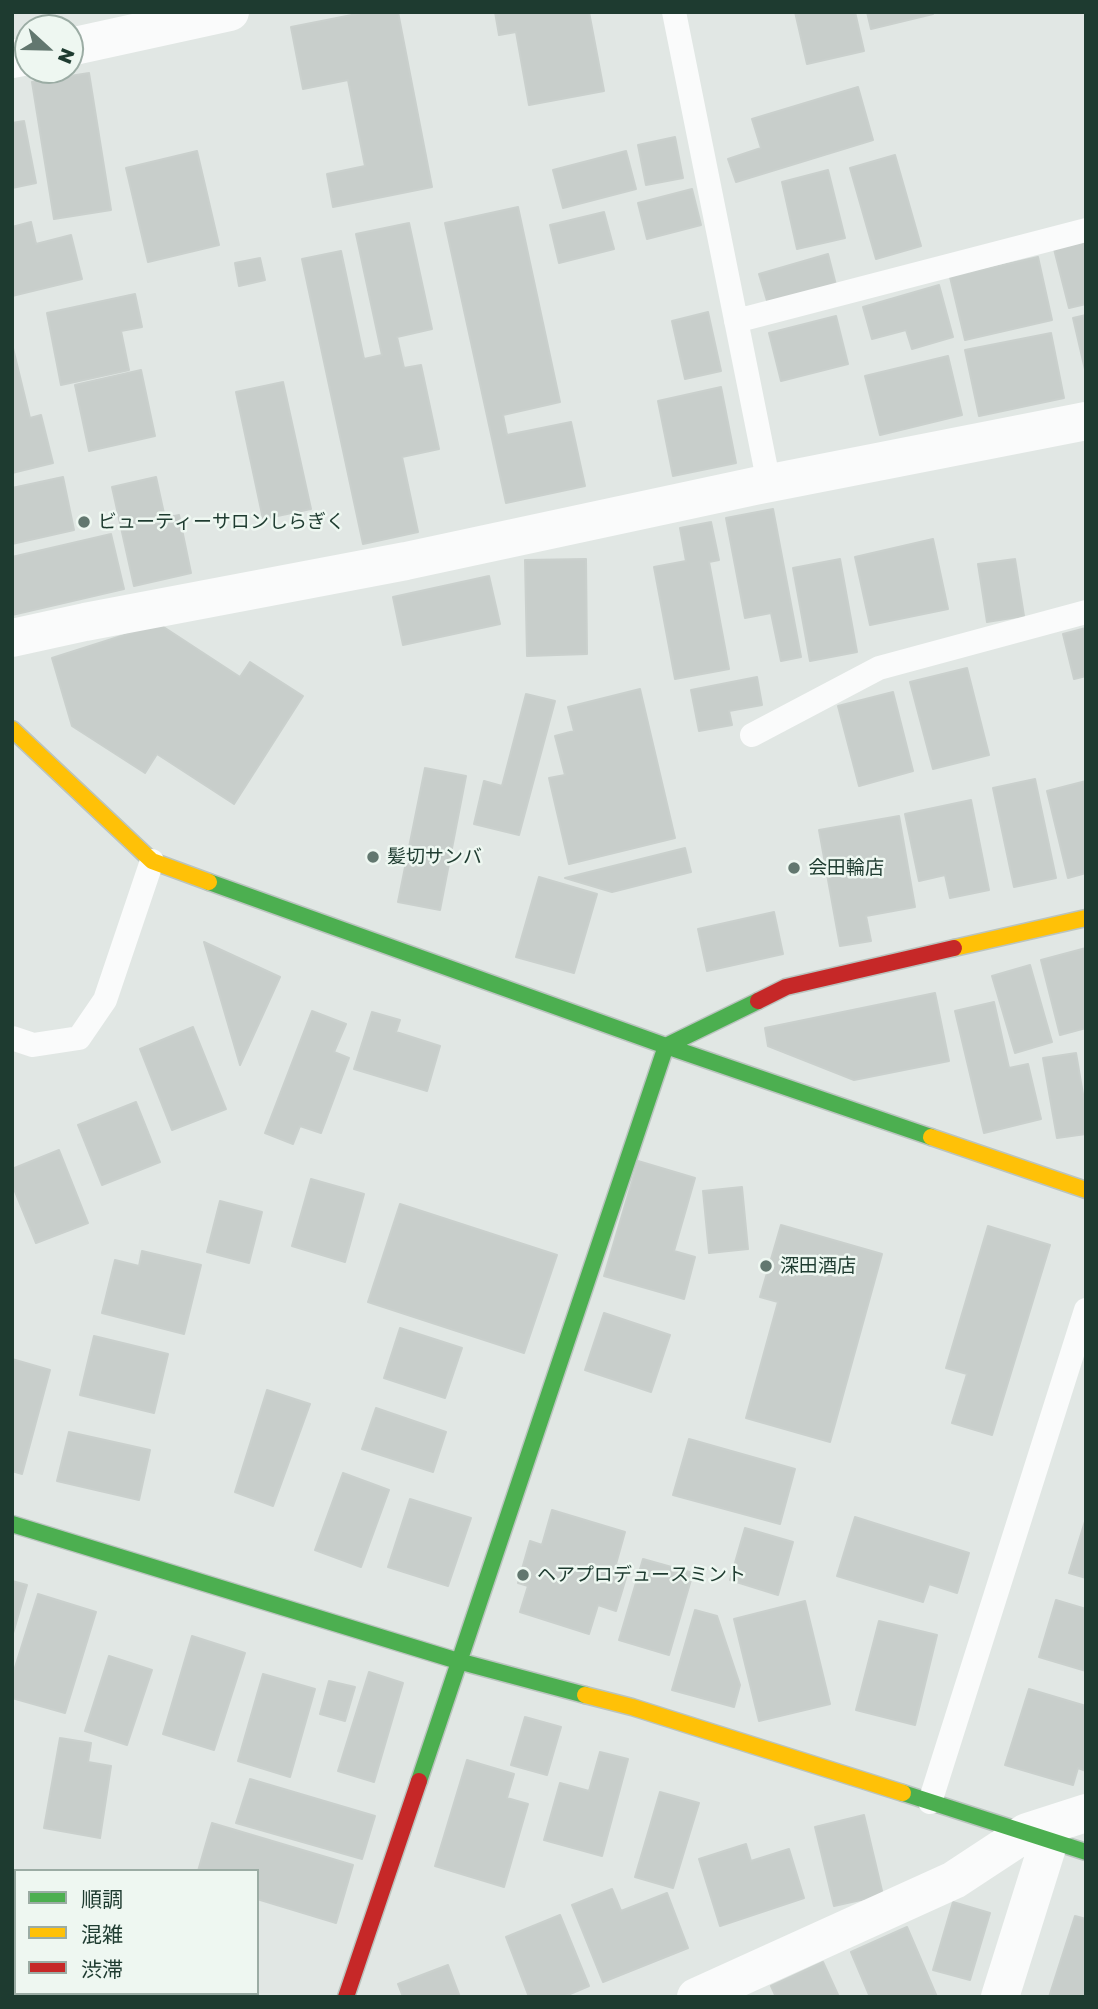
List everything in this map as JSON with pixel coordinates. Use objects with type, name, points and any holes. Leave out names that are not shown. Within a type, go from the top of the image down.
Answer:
[{"type":"street","points":[[84,44],[230,12]]},
{"type":"street","points":[[12,638],[406,561],[769,484],[1086,421]]},
{"type":"street","points":[[12,729],[152,861],[666,1046],[1086,1190]]},
{"type":"street","points":[[346,1997],[666,1046],[786,987],[1086,918]]},
{"type":"street","points":[[12,1524],[458,1661],[632,1707],[1086,1852]]},
{"type":"street","points":[[696,1997],[954,1880],[1086,1813]]},
{"type":"street","points":[[1000,1997],[1038,1837]]},
{"type":"lane","points":[[674,12],[769,484]]},
{"type":"lane","points":[[736,321],[1086,230]]},
{"type":"lane","points":[[751,735],[880,668],[1086,612]]},
{"type":"lane","points":[[12,1038],[33,1045],[79,1038],[105,1000],[152,861]]},
{"type":"lane","points":[[930,1802],[1086,1310]]},
{"type":"building","points":[[367,12],[398,12],[432,187],[333,207],[327,174],[365,166],[348,80],[303,89],[291,27]]},
{"type":"building","points":[[495,12],[589,12],[604,91],[529,105],[516,32],[499,35]]},
{"type":"building","points":[[795,12],[855,12],[864,51],[807,64]]},
{"type":"building","points":[[867,12],[932,12],[933,14],[871,29]]},
{"type":"building","points":[[89,73],[111,210],[54,219],[32,84],[84,84],[84,74]]},
{"type":"building","points":[[858,87],[873,140],[736,182],[728,159],[761,148],[752,119]]},
{"type":"building","points":[[24,121],[36,183],[12,188],[12,123]]},
{"type":"building","points":[[675,137],[683,178],[646,185],[638,145]]},
{"type":"building","points":[[197,151],[219,245],[148,262],[126,168]]},
{"type":"building","points":[[626,151],[636,189],[563,208],[553,170]]},
{"type":"building","points":[[895,155],[921,246],[876,259],[850,168]]},
{"type":"building","points":[[828,170],[845,238],[797,249],[782,182]]},
{"type":"building","points":[[692,189],[701,225],[647,239],[638,203]]},
{"type":"building","points":[[518,207],[560,402],[503,415],[507,435],[571,422],[585,486],[506,503],[445,223]]},
{"type":"building","points":[[604,212],[614,249],[559,263],[550,225]]},
{"type":"building","points":[[31,222],[36,244],[71,235],[82,279],[12,296],[12,227]]},
{"type":"building","points":[[409,223],[432,329],[397,337],[404,368],[421,365],[439,449],[402,457],[418,532],[363,544],[302,259],[341,251],[364,359],[382,355],[356,234]]},
{"type":"building","points":[[1086,241],[1086,304],[1069,308],[1054,249]]},
{"type":"building","points":[[828,254],[836,285],[768,304],[759,274]]},
{"type":"building","points":[[1038,257],[1052,320],[965,340],[950,277]]},
{"type":"building","points":[[260,258],[265,280],[239,286],[235,263]]},
{"type":"building","points":[[939,285],[953,337],[912,349],[906,330],[872,339],[863,307]]},
{"type":"building","points":[[135,294],[142,327],[121,331],[129,370],[61,385],[47,313]]},
{"type":"building","points":[[708,312],[721,371],[685,379],[672,321]]},
{"type":"building","points":[[1086,315],[1086,374],[1073,318]]},
{"type":"building","points":[[836,316],[848,364],[781,381],[769,333]]},
{"type":"building","points":[[1051,333],[1064,398],[979,416],[965,350]]},
{"type":"building","points":[[12,344],[30,418],[41,415],[53,463],[12,473]]},
{"type":"building","points":[[948,356],[962,415],[880,435],[865,376]]},
{"type":"building","points":[[141,370],[155,436],[89,451],[75,385]]},
{"type":"building","points":[[283,382],[311,509],[263,519],[236,392]]},
{"type":"building","points":[[721,387],[736,463],[673,476],[658,401]]},
{"type":"building","points":[[63,477],[74,530],[12,544],[12,488]]},
{"type":"building","points":[[156,477],[165,518],[179,515],[191,573],[134,586],[112,487]]},
{"type":"building","points":[[773,509],[801,657],[781,661],[771,613],[745,618],[726,518]]},
{"type":"building","points":[[711,522],[719,560],[709,562],[729,669],[675,679],[654,567],[686,561],[680,528]]},
{"type":"building","points":[[111,534],[124,589],[12,615],[12,557]]},
{"type":"building","points":[[933,539],[948,609],[870,625],[855,557]]},
{"type":"building","points":[[586,559],[587,654],[527,656],[525,560]]},
{"type":"building","points":[[840,559],[857,652],[810,661],[793,568]]},
{"type":"building","points":[[1015,559],[1024,616],[987,622],[978,564]]},
{"type":"building","points":[[489,576],[500,624],[403,645],[393,597]]},
{"type":"building","points":[[159,624],[240,677],[250,662],[303,696],[234,804],[157,754],[145,773],[72,726],[52,658]]},
{"type":"building","points":[[1086,628],[1086,676],[1074,679],[1063,634]]},
{"type":"building","points":[[967,668],[989,755],[933,769],[910,682]]},
{"type":"building","points":[[757,677],[762,705],[729,711],[732,725],[699,731],[691,690]]},
{"type":"building","points":[[640,689],[675,838],[569,864],[549,778],[565,775],[555,736],[574,731],[568,707]]},
{"type":"building","points":[[893,692],[913,771],[859,786],[838,706]]},
{"type":"building","points":[[526,694],[555,701],[519,835],[474,824],[484,781],[502,786]]},
{"type":"building","points":[[425,768],[466,776],[440,910],[398,902]]},
{"type":"building","points":[[1035,779],[1056,878],[1014,887],[993,788]]},
{"type":"building","points":[[1086,781],[1086,873],[1068,878],[1047,791]]},
{"type":"building","points":[[971,800],[989,890],[950,898],[945,875],[919,881],[905,814]]},
{"type":"building","points":[[899,816],[915,907],[866,916],[871,941],[840,946],[819,830]]},
{"type":"building","points":[[685,848],[691,872],[612,892],[565,878]]},
{"type":"building","points":[[539,877],[597,894],[574,973],[516,957]]},
{"type":"building","points":[[774,912],[783,954],[707,971],[698,929]]},
{"type":"building","points":[[204,942],[280,977],[240,1065]]},
{"type":"building","points":[[1086,948],[1086,1028],[1060,1035],[1041,960]]},
{"type":"building","points":[[1030,965],[1052,1042],[1015,1053],[992,976]]},
{"type":"building","points":[[935,993],[949,1061],[854,1080],[768,1046],[765,1028]]},
{"type":"building","points":[[994,1002],[1009,1068],[1028,1064],[1041,1119],[984,1133],[955,1011]]},
{"type":"building","points":[[312,1011],[346,1024],[334,1052],[349,1058],[321,1133],[300,1126],[293,1144],[265,1133]]},
{"type":"building","points":[[372,1012],[400,1020],[396,1032],[440,1046],[427,1091],[354,1069]]},
{"type":"building","points":[[193,1027],[226,1109],[172,1130],[140,1049]]},
{"type":"building","points":[[1076,1053],[1086,1112],[1086,1134],[1057,1138],[1043,1058]]},
{"type":"building","points":[[136,1102],[160,1162],[102,1185],[78,1125]]},
{"type":"building","points":[[59,1150],[88,1223],[36,1243],[12,1184],[12,1169]]},
{"type":"building","points":[[638,1161],[695,1178],[674,1251],[695,1257],[684,1299],[604,1276]]},
{"type":"building","points":[[311,1179],[364,1194],[345,1262],[292,1246]]},
{"type":"building","points":[[742,1187],[748,1249],[709,1253],[703,1191]]},
{"type":"building","points":[[220,1201],[262,1212],[249,1263],[207,1252]]},
{"type":"building","points":[[400,1204],[557,1255],[524,1353],[368,1302]]},
{"type":"building","points":[[781,1225],[882,1254],[830,1442],[746,1418],[778,1302],[760,1297]]},
{"type":"building","points":[[988,1226],[1050,1245],[992,1435],[952,1423],[967,1374],[946,1368]]},
{"type":"building","points":[[142,1251],[201,1265],[184,1334],[102,1313],[115,1260],[139,1266]]},
{"type":"building","points":[[604,1313],[670,1335],[651,1392],[585,1370]]},
{"type":"building","points":[[400,1328],[462,1348],[445,1398],[384,1378]]},
{"type":"building","points":[[94,1336],[168,1354],[154,1413],[80,1395]]},
{"type":"building","points":[[12,1359],[50,1370],[22,1474],[12,1471]]},
{"type":"building","points":[[267,1390],[310,1404],[273,1506],[235,1492]]},
{"type":"building","points":[[376,1408],[446,1432],[433,1472],[362,1449]]},
{"type":"building","points":[[69,1432],[150,1450],[139,1500],[57,1481]]},
{"type":"building","points":[[689,1439],[795,1469],[780,1524],[673,1495]]},
{"type":"building","points":[[343,1473],[389,1490],[361,1567],[315,1550]]},
{"type":"building","points":[[410,1499],[471,1518],[448,1586],[388,1567]]},
{"type":"building","points":[[552,1510],[625,1532],[616,1564],[629,1568],[616,1611],[598,1605],[589,1634],[520,1612],[528,1586],[518,1583],[530,1541],[542,1545]]},
{"type":"building","points":[[855,1517],[969,1553],[957,1593],[929,1584],[923,1602],[837,1576]]},
{"type":"building","points":[[1086,1518],[1086,1578],[1069,1573]]},
{"type":"building","points":[[745,1528],[793,1542],[778,1595],[730,1580]]},
{"type":"building","points":[[643,1559],[693,1573],[669,1655],[619,1640]]},
{"type":"building","points":[[12,1581],[27,1585],[12,1637]]},
{"type":"building","points":[[38,1594],[96,1612],[65,1713],[12,1698],[12,1677]]},
{"type":"building","points":[[1056,1600],[1086,1609],[1086,1671],[1039,1657]]},
{"type":"building","points":[[805,1601],[830,1704],[759,1721],[734,1619]]},
{"type":"building","points":[[695,1610],[717,1616],[740,1685],[734,1707],[672,1690]]},
{"type":"building","points":[[879,1621],[937,1635],[915,1725],[856,1710]]},
{"type":"building","points":[[192,1636],[245,1653],[214,1750],[163,1734]]},
{"type":"building","points":[[109,1656],[152,1670],[127,1745],[85,1731]]},
{"type":"building","points":[[369,1672],[403,1683],[374,1782],[338,1771]]},
{"type":"building","points":[[263,1674],[315,1689],[290,1777],[238,1761]]},
{"type":"building","points":[[329,1681],[355,1687],[345,1721],[320,1714]]},
{"type":"building","points":[[1029,1689],[1086,1706],[1086,1771],[1078,1768],[1073,1785],[1005,1765]]},
{"type":"building","points":[[525,1717],[561,1727],[547,1775],[511,1765]]},
{"type":"building","points":[[60,1738],[91,1743],[88,1762],[111,1766],[100,1838],[44,1828]]},
{"type":"building","points":[[600,1752],[628,1759],[602,1856],[544,1840],[560,1783],[589,1791]]},
{"type":"building","points":[[467,1760],[514,1774],[507,1798],[528,1804],[504,1887],[435,1866]]},
{"type":"building","points":[[250,1779],[375,1816],[362,1859],[236,1823]]},
{"type":"building","points":[[660,1792],[699,1803],[673,1888],[635,1877]]},
{"type":"building","points":[[864,1815],[883,1895],[834,1906],[815,1827]]},
{"type":"building","points":[[212,1823],[353,1865],[336,1923],[259,1900],[259,1869],[199,1869]]},
{"type":"building","points":[[746,1844],[751,1861],[789,1849],[804,1898],[720,1926],[699,1859]]},
{"type":"building","points":[[612,1889],[621,1911],[667,1893],[688,1948],[603,1982],[572,1905]]},
{"type":"building","points":[[953,1902],[990,1913],[970,1980],[933,1970]]},
{"type":"building","points":[[560,1915],[589,1986],[563,1997],[529,1997],[506,1937]]},
{"type":"building","points":[[1075,1916],[1086,1919],[1086,1997],[1049,1997]]},
{"type":"building","points":[[907,1927],[937,1997],[870,1997],[851,1952]]},
{"type":"building","points":[[823,1962],[839,1997],[776,1997],[771,1986]]},
{"type":"building","points":[[448,1965],[460,1997],[403,1997],[398,1984]]},
{"type":"building","points":[[178,1995],[240,1995],[177,1997]]},
{"type":"traffic: fast","points":[[209,882],[666,1046],[931,1137]]},
{"type":"traffic: fast","points":[[419,1781],[666,1046],[758,1001]]},
{"type":"traffic: fast","points":[[12,1524],[458,1661],[585,1695]]},
{"type":"traffic: fast","points":[[903,1793],[1086,1852]]},
{"type":"traffic: slow","points":[[12,729],[152,861],[209,882]]},
{"type":"traffic: slow","points":[[954,948],[1086,918]]},
{"type":"traffic: slow","points":[[931,1137],[1086,1190]]},
{"type":"traffic: slow","points":[[585,1695],[632,1707],[903,1793]]},
{"type":"traffic: jam","points":[[758,1001],[786,987],[954,948]]},
{"type":"traffic: jam","points":[[346,1997],[419,1781]]},
{"type":"place","name":"ビューティーサロンしらぎく","points":[[84,522]]},
{"type":"place","name":"髪切サンバ","points":[[373,857]]},
{"type":"place","name":"会田輪店","points":[[794,868]]},
{"type":"place","name":"深田酒店","points":[[766,1266]]},
{"type":"place","name":"ヘアプロデュースミント","points":[[523,1575]]}]
